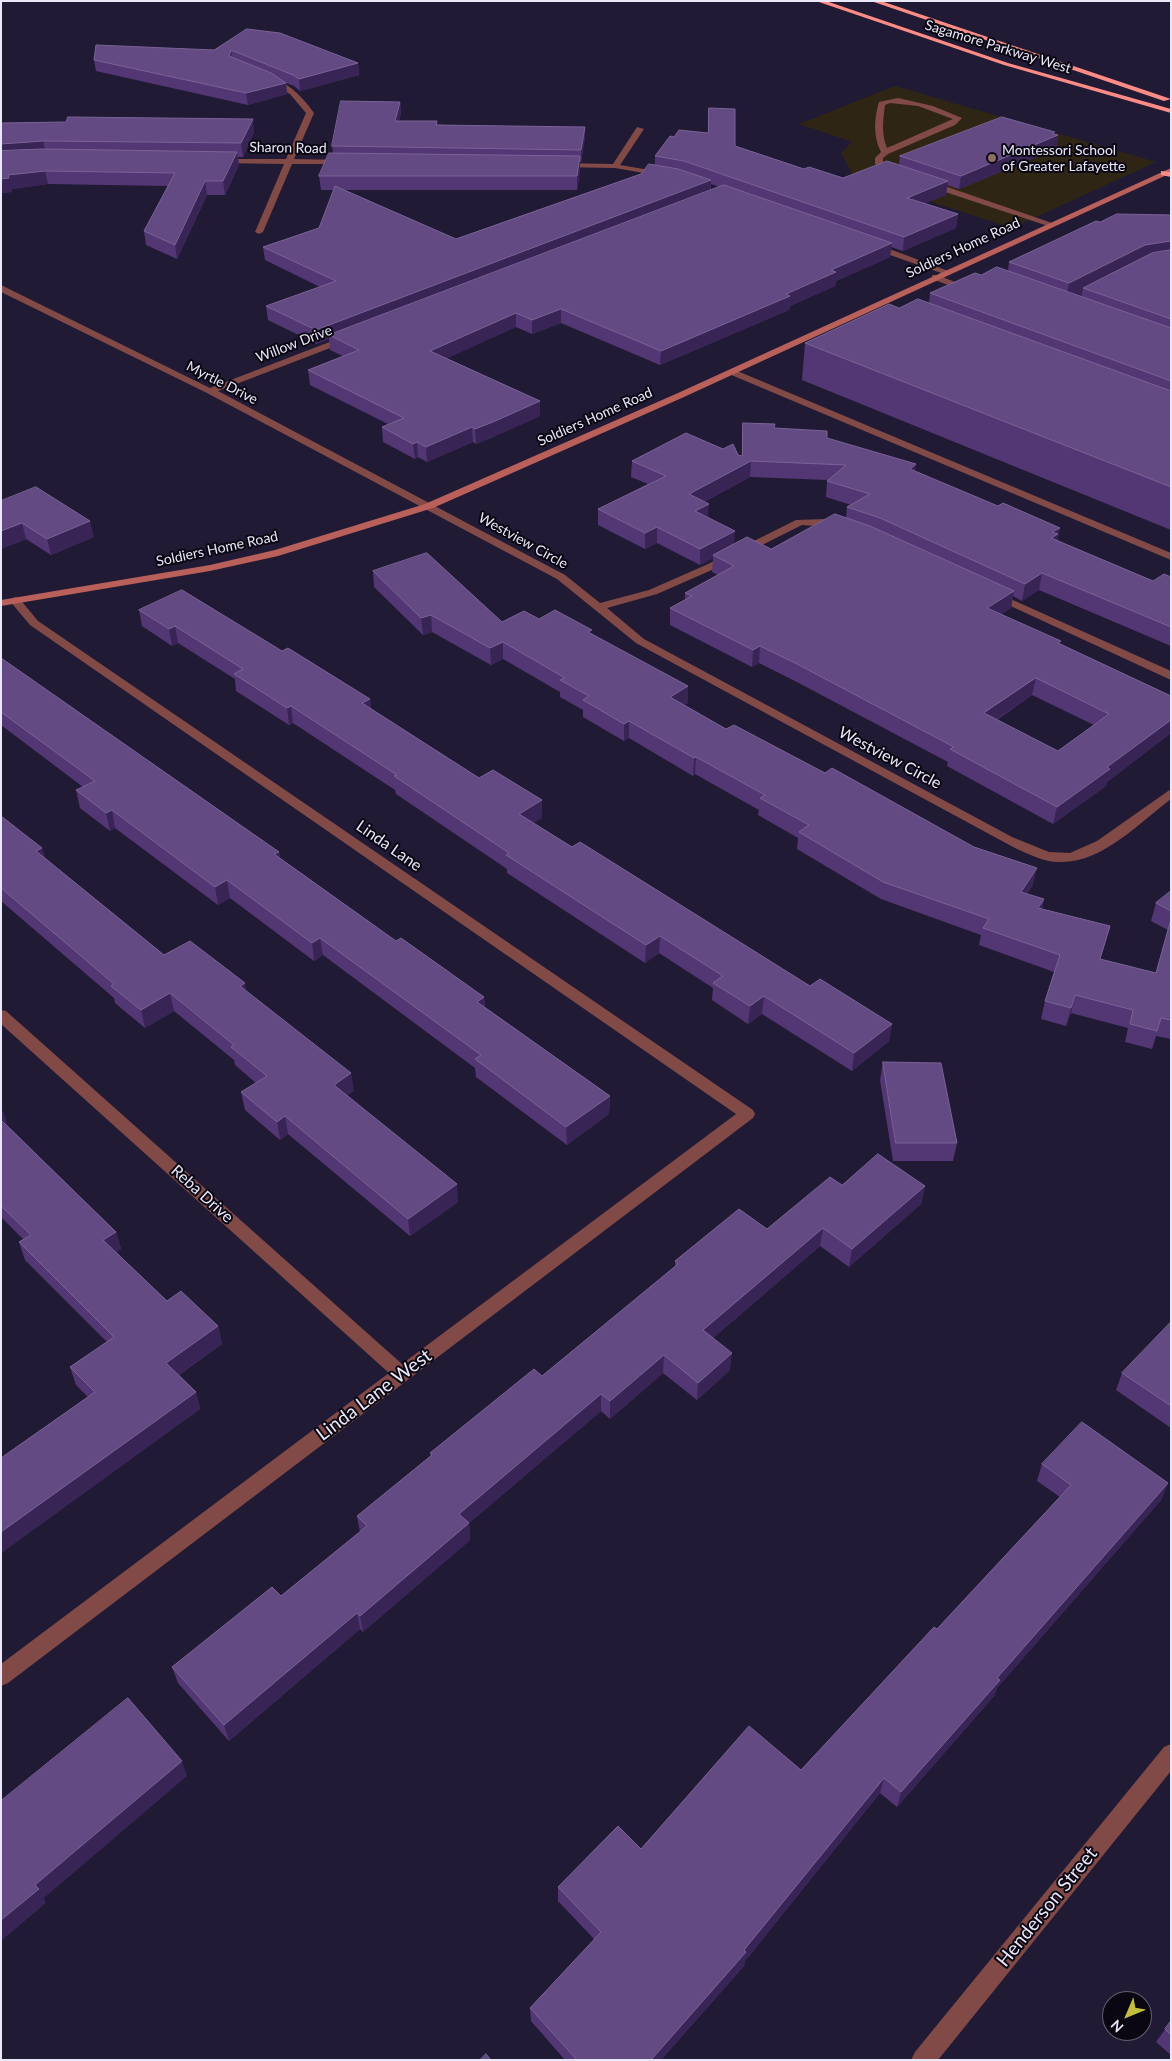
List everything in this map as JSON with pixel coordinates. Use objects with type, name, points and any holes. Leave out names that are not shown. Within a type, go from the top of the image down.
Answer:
[{"type":"highway","name":"Sagamore Parkway West","points":[[819,1],[1006,64],[1171,111]]},
{"type":"highway","name":"Sagamore Parkway West","points":[[874,1],[1171,101]]},
{"type":"street","points":[[258,75],[291,89],[303,100],[310,114],[259,232]]},
{"type":"street","points":[[885,152],[878,136],[882,104],[885,102],[906,101],[958,118],[952,123],[885,152],[879,158],[879,164],[882,168],[908,177]]},
{"type":"street","points":[[615,166],[640,129]]},
{"type":"street","name":"Sharon Road","points":[[204,160],[358,163]]},
{"type":"street","points":[[556,165],[615,166],[672,176]]},
{"type":"street","name":"Soldiers Home Road","points":[[8,602],[210,568],[269,555],[429,506],[732,372],[935,277],[1169,172]]},
{"type":"street","points":[[917,180],[1051,224]]},
{"type":"street","points":[[864,242],[947,272]]},
{"type":"street","points":[[935,277],[981,294]]},
{"type":"street","name":"Myrtle Drive","points":[[1,288],[210,392],[429,506]]},
{"type":"street","points":[[864,311],[874,314]]},
{"type":"street","name":"Willow Drive","points":[[210,392],[362,333]]},
{"type":"street","points":[[732,372],[1171,557]]},
{"type":"street","name":"Westview Circle","points":[[429,506],[561,578],[640,641],[1007,840],[1038,853],[1059,858],[1074,857],[1098,847],[1171,792]]},
{"type":"street","points":[[599,607],[653,592],[710,567],[800,522],[825,522],[846,527]]},
{"type":"street","points":[[982,588],[1171,676]]},
{"type":"street","name":"Linda Lane","points":[[8,602],[34,622],[748,1114]]},
{"type":"street","name":"Reba Drive","points":[[1,1015],[402,1374]]},
{"type":"street","name":"Linda Lane West","points":[[1,1676],[748,1114]]},
{"type":"street","name":"Henderson Street","points":[[923,2060],[1171,1754]]},
{"type":"shaded area","name":"Montessori School of Greater Lafayette","points":[[895,86],[1156,162],[1012,228],[854,177],[841,153],[852,142],[799,124]]},
{"type":"building","points":[[247,29],[280,33],[358,63],[299,79],[231,50],[229,56],[271,73],[286,83],[246,93],[94,60],[96,45],[214,50]]},
{"type":"building","points":[[341,101],[400,102],[395,121],[437,121],[436,125],[585,127],[581,150],[332,146]]},
{"type":"building","points":[[709,108],[735,109],[735,146],[804,169],[809,167],[843,178],[887,161],[948,181],[907,198],[958,214],[904,237],[684,161],[655,156],[670,136],[674,137],[679,130],[708,133]]},
{"type":"building","points":[[68,117],[253,119],[241,143],[43,141],[1,144],[1,123],[66,122]]},
{"type":"building","points":[[1002,117],[1055,132],[1052,134],[1058,135],[961,176],[900,156]]},
{"type":"building","points":[[43,149],[237,152],[223,181],[205,181],[175,245],[144,231],[175,173],[45,171],[8,175],[9,178],[1,179],[1,151]]},
{"type":"building","points":[[329,153],[580,156],[577,176],[319,176]]},
{"type":"building","points":[[649,164],[678,169],[711,180],[316,330],[266,306],[336,281],[263,247],[319,228],[335,186],[456,239],[641,174]]},
{"type":"building","points":[[724,185],[892,243],[831,270],[836,272],[786,294],[790,296],[661,351],[561,309],[532,320],[516,313],[430,351],[540,401],[493,422],[475,429],[472,427],[426,447],[417,442],[413,444],[382,427],[404,418],[308,370],[359,350],[329,335]]},
{"type":"building","points":[[1117,214],[1171,215],[1171,241],[1145,245],[1069,283],[1009,262],[1096,221],[1100,222]]},
{"type":"building","points":[[1171,250],[1171,319],[1083,288],[1152,253]]},
{"type":"building","points":[[997,267],[1171,328],[1171,381],[930,293],[975,273],[981,275]]},
{"type":"building","points":[[918,299],[1171,391],[1171,487],[805,343],[889,304],[899,308]]},
{"type":"building","points":[[743,423],[775,424],[774,428],[827,431],[827,438],[916,464],[910,469],[998,506],[1003,503],[1060,528],[1052,532],[1058,534],[1051,538],[1153,581],[1164,574],[1171,577],[1171,627],[1042,573],[1025,584],[880,518],[847,507],[870,494],[827,481],[846,465],[751,461],[689,494],[709,504],[695,511],[735,531],[700,549],[657,527],[645,533],[598,509],[666,476],[632,461],[686,433],[723,449],[733,444],[738,455],[742,456]]},
{"type":"building","points":[[36,487],[90,521],[47,539],[22,523],[1,531],[1,501]]},
{"type":"building","points":[[835,514],[870,526],[1014,591],[987,608],[1061,641],[1058,643],[1171,696],[1171,720],[1107,767],[1110,769],[1057,807],[950,749],[954,747],[797,664],[760,646],[753,650],[670,608],[692,596],[685,593],[734,566],[713,555],[747,537],[771,549]],"holes":[[[1036,678],[1109,714],[1058,751],[984,713]]]},
{"type":"building","points":[[427,553],[502,622],[524,611],[539,619],[555,610],[592,630],[588,632],[688,686],[670,697],[726,729],[734,725],[825,773],[832,768],[974,847],[1037,868],[1021,892],[1044,899],[1038,908],[1110,926],[1100,959],[1156,973],[1171,919],[1171,1020],[1161,1018],[1157,1031],[1130,1024],[1133,1010],[1075,995],[1071,1008],[1045,1001],[1060,955],[983,928],[989,919],[883,882],[799,832],[809,825],[760,798],[765,795],[629,721],[624,724],[583,700],[589,696],[560,680],[565,678],[503,642],[490,648],[431,615],[421,618],[373,571]]},
{"type":"building","points":[[182,590],[282,651],[288,648],[370,699],[362,703],[479,778],[493,770],[542,800],[519,814],[572,847],[580,842],[810,986],[820,979],[892,1024],[854,1053],[764,996],[750,1006],[713,983],[723,976],[660,936],[646,945],[506,855],[509,853],[394,776],[397,775],[291,706],[287,708],[234,674],[243,669],[175,626],[169,629],[139,610]]},
{"type":"building","points":[[1,658],[279,852],[274,854],[396,941],[401,938],[484,997],[477,1002],[610,1096],[566,1127],[475,1059],[481,1055],[320,938],[312,943],[227,880],[215,887],[112,810],[106,813],[76,790],[95,781],[1,712]]},
{"type":"building","points":[[1,816],[42,848],[36,851],[164,955],[190,941],[245,983],[240,986],[351,1073],[334,1085],[457,1184],[408,1219],[285,1116],[277,1122],[241,1092],[267,1076],[231,1047],[234,1045],[170,993],[141,1010],[111,986],[114,984],[1,888]]},
{"type":"building","points":[[1171,891],[1171,911],[1156,903]]},
{"type":"building","points":[[883,1062],[941,1063],[957,1143],[896,1143]]},
{"type":"building","points":[[1,1120],[116,1232],[103,1240],[167,1301],[181,1291],[218,1326],[166,1363],[196,1392],[1,1532],[1,1458],[95,1392],[70,1367],[114,1337],[19,1242],[31,1235],[1,1206]]},
{"type":"building","points":[[878,1154],[925,1186],[852,1249],[823,1228],[703,1330],[732,1353],[698,1383],[664,1355],[610,1401],[601,1394],[459,1514],[469,1523],[360,1616],[357,1613],[224,1725],[172,1667],[272,1587],[281,1596],[367,1526],[357,1516],[432,1455],[430,1453],[534,1369],[542,1376],[678,1264],[675,1261],[739,1209],[767,1229],[830,1177],[842,1185]]},
{"type":"building","points":[[1171,1322],[1171,1406],[1122,1373]]},
{"type":"building","points":[[1082,1422],[1168,1483],[997,1678],[1000,1680],[901,1792],[884,1778],[744,1950],[746,1952],[651,2060],[577,2060],[530,2008],[601,1932],[558,1887],[618,1826],[641,1849],[749,1726],[801,1770],[934,1627],[937,1629],[1071,1485],[1042,1464]]},
{"type":"building","points":[[128,1698],[182,1761],[35,1885],[39,1889],[1,1920],[1,1801]]},
{"type":"building","points":[[1171,2021],[1171,2035],[1165,2029]]},
{"type":"building","points":[[486,2054],[491,2060],[480,2060]]},
{"type":"place","name":"Montessori School of Greater Lafayette","points":[[992,158]]}]
